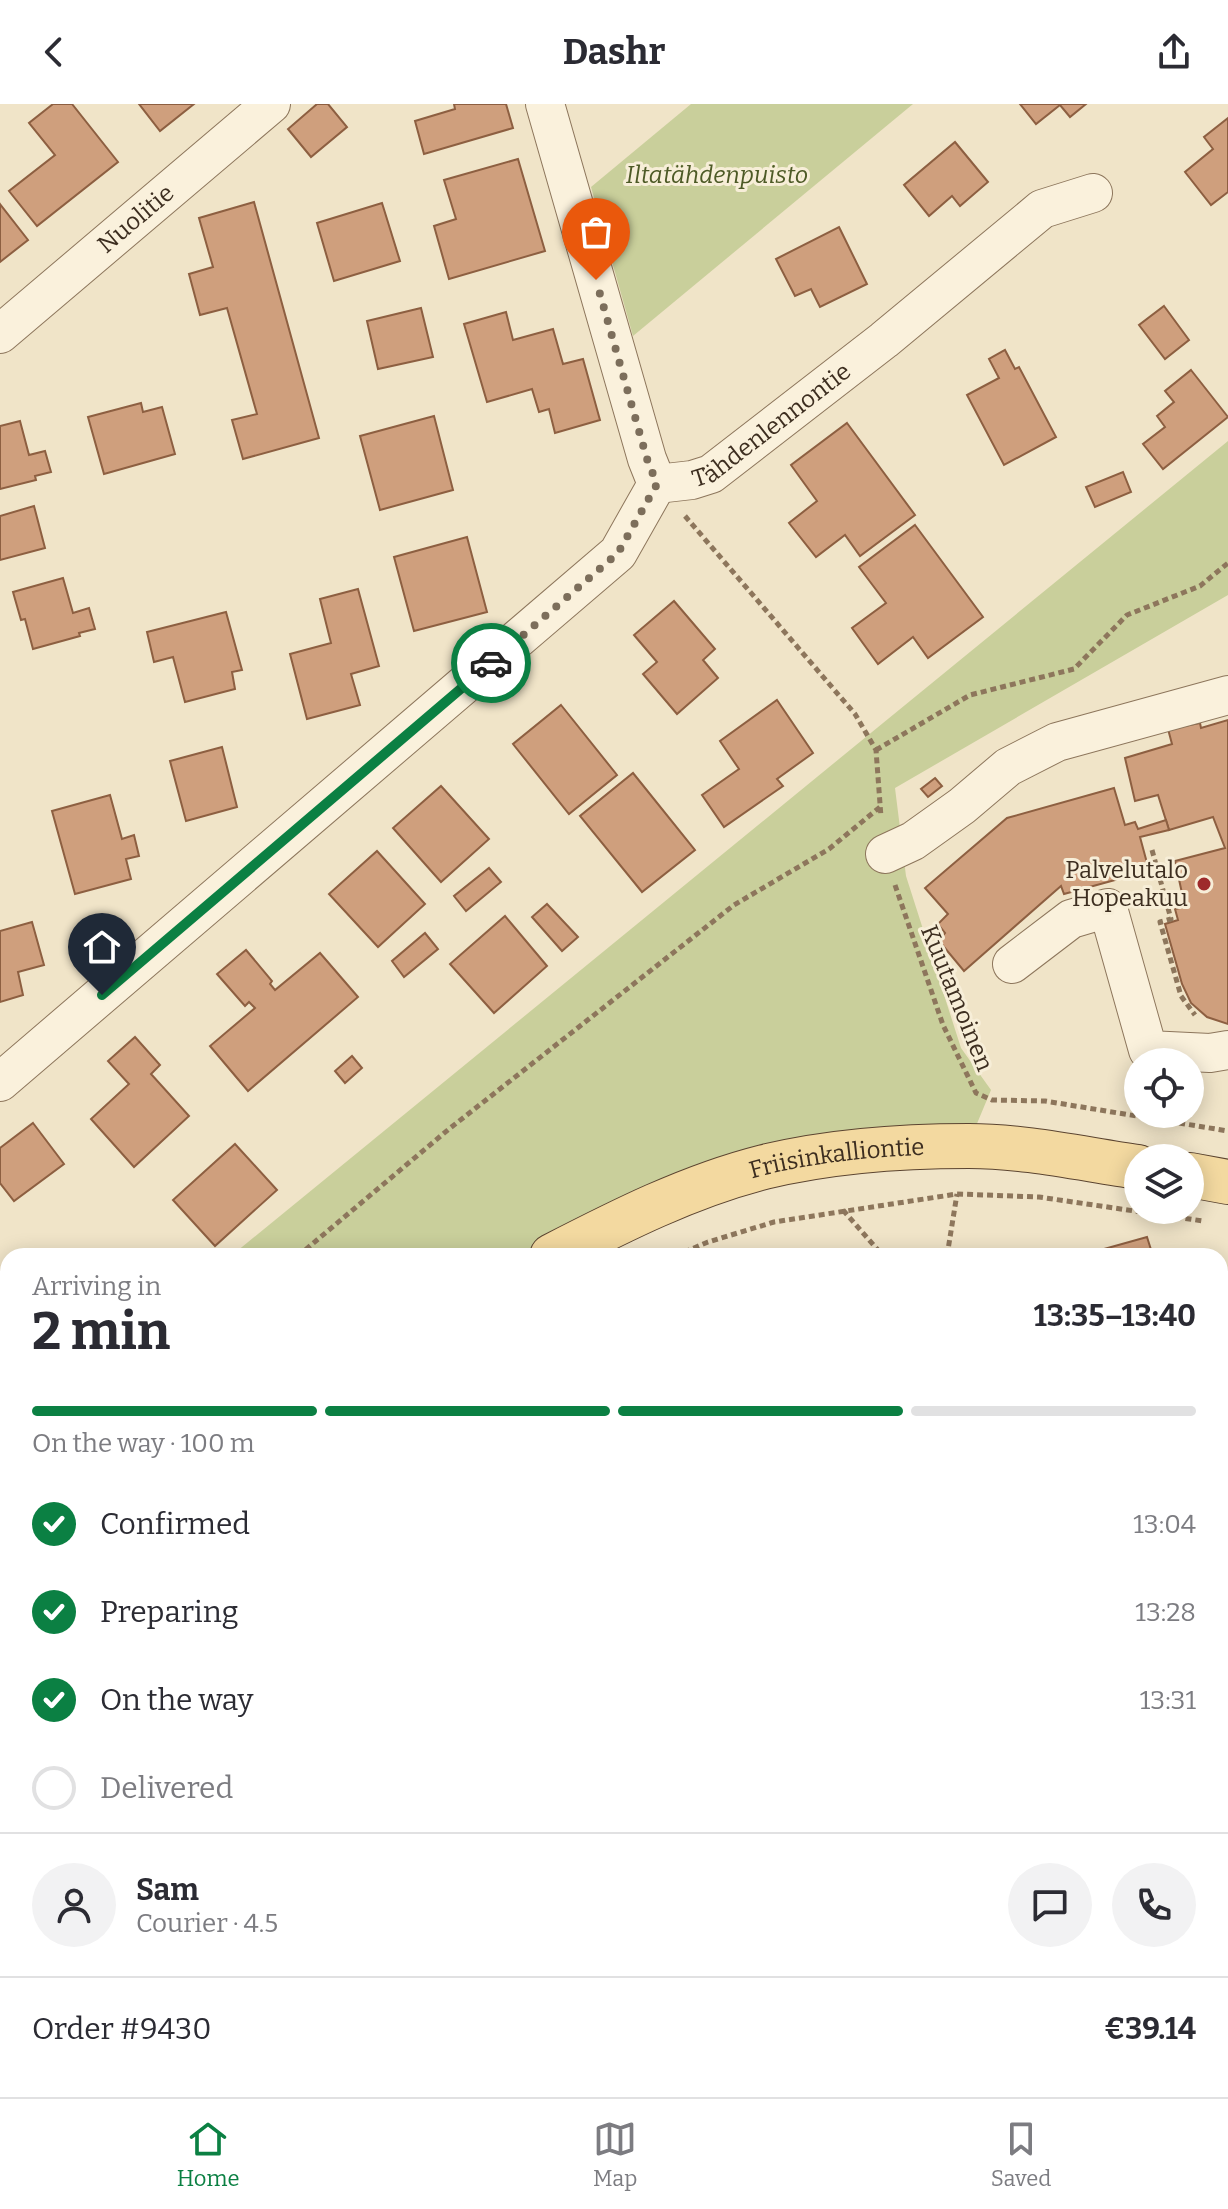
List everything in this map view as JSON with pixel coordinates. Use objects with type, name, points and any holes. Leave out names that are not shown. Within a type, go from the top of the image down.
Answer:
[{"type":"main road","name":"Friisinkalliontie","points":[[568,1248],[656,1204],[711,1184],[765,1167],[843,1153],[971,1146],[1035,1151],[1124,1165]]},
{"type":"street","name":"Nuolitie","points":[[0,334],[271,104]]},
{"type":"street","points":[[545,104],[647,459],[657,484]]},
{"type":"street","name":"Tähdenlennontie","points":[[0,1082],[618,553],[657,484],[692,480],[711,474],[884,340],[1042,209],[1093,193]]},
{"type":"street","points":[[885,854],[926,833],[1008,767],[1057,742],[1228,695]]},
{"type":"street","points":[[1012,964],[1071,919],[1108,908],[1148,1050],[1210,1053],[1216,1036]]},
{"type":"path","points":[[657,484],[855,714],[876,750],[970,695],[1074,669],[1127,615],[1200,586],[1228,563]]},
{"type":"path","name":"Kuutamoinen","points":[[876,750],[885,854],[943,1025],[976,1093],[992,1100],[1045,1101],[1228,1131]]},
{"type":"path","points":[[308,1248],[449,1129],[734,905],[829,849],[880,807]]},
{"type":"path","points":[[1152,850],[1171,919],[1160,922],[1178,986],[1187,1006],[1216,1036]]},
{"type":"path","points":[[948,1248],[957,1194]]},
{"type":"path","points":[[694,1248],[774,1222],[957,1194],[1039,1197],[1214,1223]]},
{"type":"path","points":[[843,1210],[876,1248]]},
{"type":"green space","name":"Iltatähdenpuisto","points":[[691,104],[913,104],[633,336],[591,187]]},
{"type":"green space","points":[[1228,441],[1228,595],[895,788],[906,876],[961,1048],[991,1090],[976,1126],[577,1220],[532,1248],[241,1248]]},
{"type":"building","points":[[53,104],[72,104],[118,162],[37,226],[9,191],[55,155],[29,123]]},
{"type":"building","points":[[139,104],[194,104],[160,131]]},
{"type":"building","points":[[317,104],[328,104],[347,127],[311,157],[288,129]]},
{"type":"building","points":[[454,104],[506,104],[513,128],[424,154],[415,121],[455,109]]},
{"type":"building","points":[[1020,104],[1086,104],[1070,117],[1060,105],[1036,124]]},
{"type":"building","points":[[1228,118],[1228,192],[1211,205],[1185,172],[1213,149],[1204,137]]},
{"type":"building","points":[[955,142],[988,182],[960,206],[952,196],[929,216],[904,185]]},
{"type":"building","points":[[518,159],[545,251],[449,279],[434,226],[456,219],[444,180]]},
{"type":"building","points":[[254,202],[319,438],[243,459],[232,420],[257,414],[227,308],[200,315],[189,274],[213,267],[199,218]]},
{"type":"building","points":[[382,203],[400,261],[334,281],[317,223]]},
{"type":"building","points":[[0,204],[28,240],[0,262]]},
{"type":"building","points":[[839,227],[867,284],[820,307],[811,289],[795,296],[776,259]]},
{"type":"building","points":[[1164,306],[1189,340],[1165,359],[1139,325]]},
{"type":"building","points":[[421,308],[433,357],[378,369],[367,321]]},
{"type":"building","points":[[506,312],[513,340],[553,329],[563,364],[583,359],[600,420],[555,433],[549,409],[539,412],[532,389],[487,402],[464,324]]},
{"type":"building","points":[[1005,350],[1015,369],[1019,367],[1056,437],[1004,465],[967,395],[999,378],[989,359]]},
{"type":"building","points":[[1191,370],[1228,417],[1163,469],[1143,444],[1165,427],[1157,416],[1174,402],[1165,391]]},
{"type":"building","points":[[141,403],[143,412],[162,407],[175,454],[104,474],[88,417]]},
{"type":"building","points":[[434,416],[453,490],[380,510],[360,436]]},
{"type":"building","points":[[20,421],[29,455],[45,451],[51,472],[35,476],[36,480],[0,489],[0,426]]},
{"type":"building","points":[[847,423],[915,515],[860,556],[845,535],[816,557],[789,523],[817,501],[791,465]]},
{"type":"building","points":[[1123,472],[1131,492],[1095,507],[1086,487]]},
{"type":"building","points":[[34,506],[45,548],[0,560],[0,516]]},
{"type":"building","points":[[915,525],[983,617],[928,658],[913,637],[878,664],[852,628],[886,603],[859,567]]},
{"type":"building","points":[[467,537],[487,612],[414,631],[394,557]]},
{"type":"building","points":[[63,578],[73,613],[89,608],[95,629],[33,649],[13,592]]},
{"type":"building","points":[[358,589],[379,666],[351,674],[360,705],[307,719],[290,654],[331,643],[320,599]]},
{"type":"building","points":[[674,601],[715,649],[703,660],[718,678],[677,714],[643,674],[657,662],[634,635]]},
{"type":"building","points":[[226,612],[242,670],[232,672],[235,689],[185,702],[173,657],[154,662],[147,632]]},
{"type":"building","points":[[777,700],[813,753],[777,779],[783,786],[724,827],[702,795],[739,769],[720,741]]},
{"type":"building","points":[[561,705],[617,775],[569,814],[513,744]]},
{"type":"building","name":"Palvelutalo Hopeakuu","points":[[1228,720],[1228,1024],[1207,1017],[1191,1003],[1182,984],[1165,924],[1178,920],[1175,909],[1185,907],[1175,861],[1225,848],[1213,817],[1169,830],[1158,795],[1135,801],[1125,758],[1172,744],[1168,729],[1200,723],[1201,728]]},
{"type":"building","points":[[222,747],[237,807],[186,821],[170,761]]},
{"type":"building","points":[[633,773],[695,850],[642,892],[580,816]]},
{"type":"building","points":[[935,778],[942,786],[928,797],[921,789]]},
{"type":"building","points":[[441,786],[489,839],[441,882],[393,828]]},
{"type":"building","points":[[1114,788],[1125,825],[1135,822],[1138,829],[1166,820],[1169,830],[1140,837],[1147,863],[1136,865],[1137,874],[1064,894],[1061,886],[964,971],[939,941],[945,933],[938,924],[948,914],[925,888],[1007,818]]},
{"type":"building","points":[[110,795],[122,839],[134,835],[139,856],[126,859],[131,879],[75,894],[52,811]]},
{"type":"building","points":[[377,851],[425,904],[378,947],[329,894]]},
{"type":"building","points":[[489,868],[501,882],[466,911],[454,896]]},
{"type":"building","points":[[547,904],[578,937],[562,951],[532,917]]},
{"type":"building","points":[[505,916],[547,966],[494,1013],[450,964]]},
{"type":"building","points":[[32,922],[44,965],[18,972],[23,995],[0,1002],[0,931]]},
{"type":"building","points":[[425,933],[438,949],[404,977],[392,961]]},
{"type":"building","points":[[246,950],[272,981],[270,984],[275,990],[320,953],[358,997],[248,1091],[210,1046],[255,1008],[249,1002],[245,1006],[217,974]]},
{"type":"building","points":[[135,1037],[160,1065],[151,1074],[189,1116],[134,1167],[91,1119],[129,1084],[108,1061]]},
{"type":"building","points":[[352,1056],[362,1068],[345,1083],[335,1071]]},
{"type":"building","points":[[33,1123],[64,1164],[14,1201],[0,1183],[0,1148]]},
{"type":"building","points":[[235,1144],[277,1190],[215,1246],[173,1200]]},
{"type":"building","points":[[1147,1237],[1150,1248],[1108,1248]]},
{"type":"way so far","points":[[491,663],[618,553],[657,484],[647,459],[596,280]]},
{"type":"place","name":"Palvelutalo Hopeakuu","points":[[1204,884]]},
{"type":"route","points":[[102,995],[491,663]]}]
